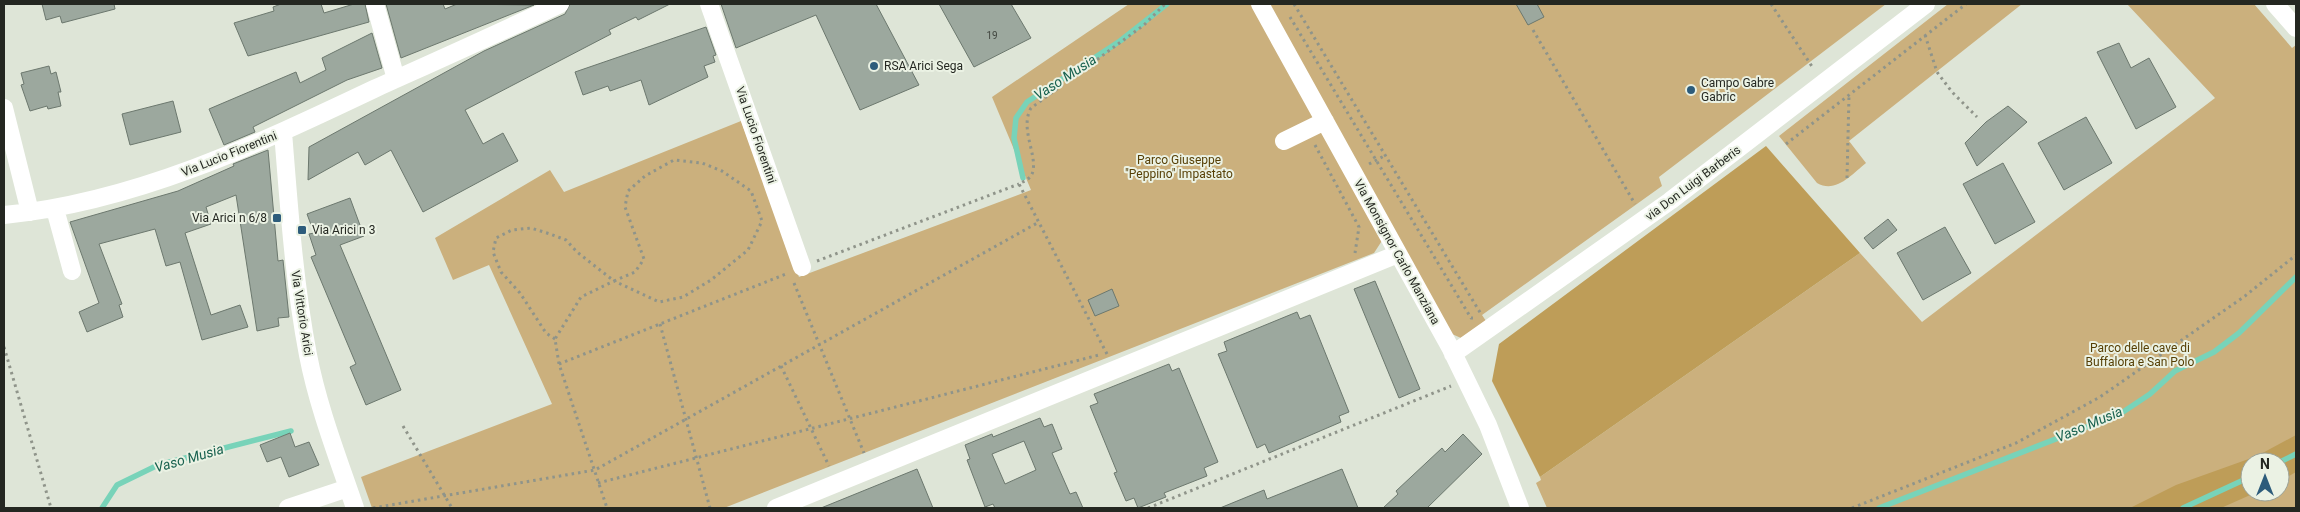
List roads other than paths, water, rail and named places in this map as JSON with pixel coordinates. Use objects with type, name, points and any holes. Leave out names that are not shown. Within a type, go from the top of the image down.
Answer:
[{"type":"street","points":[[375,4],[396,80]]},
{"type":"street","name":"Via Lucio Fiorentini","points":[[4,215],[55,209],[172,177],[283,132],[560,4]]},
{"type":"street","name":"Via Lucio Fiorentini","points":[[710,4],[798,274]]},
{"type":"street","name":"Via Monsignor Carlo Manziana","points":[[1260,4],[1454,354],[1488,425],[1520,508]]},
{"type":"street","name":"via Don Luigi Barberis","points":[[1454,354],[1486,322],[1670,201],[1926,4]]},
{"type":"street","points":[[2275,4],[2296,28]]},
{"type":"street","points":[[4,108],[30,212]]},
{"type":"street","points":[[1284,141],[1325,121]]},
{"type":"street","name":"Via Vittorio Arici","points":[[283,132],[290,221],[309,357],[355,508]]},
{"type":"street","points":[[55,209],[72,271]]},
{"type":"street","points":[[776,508],[1398,254]]},
{"type":"street","points":[[288,508],[348,488]]},
{"type":"waterway","name":"Vaso Musia","points":[[1023,178],[1014,138],[1016,118],[1027,102],[1120,41],[1167,4]]},
{"type":"waterway","name":"Vaso Musia","points":[[1879,508],[2120,414],[2150,394],[2175,371],[2214,352],[2239,333],[2296,277]]},
{"type":"waterway","name":"Vaso Musia","points":[[102,508],[117,485],[158,465],[291,431]]},
{"type":"waterway","points":[[2290,457],[2296,454]]},
{"type":"waterway","points":[[2183,508],[2240,482]]},
{"type":"place","name":"RSA Arici Sega","points":[[874,66]]},
{"type":"place","name":"Campo Gabre Gabric","points":[[1691,90]]},
{"type":"place","name":"Via Arici n 6/8","points":[[277,218]]},
{"type":"place","name":"Via Arici n 3","points":[[302,230]]},
{"type":"park label","name":"Parco Giuseppe \"Peppino\" Impastato","points":[[1179,167]]},
{"type":"park label","name":"Parco delle cave di Buffalora e San Polo","points":[[2140,355]]}]
